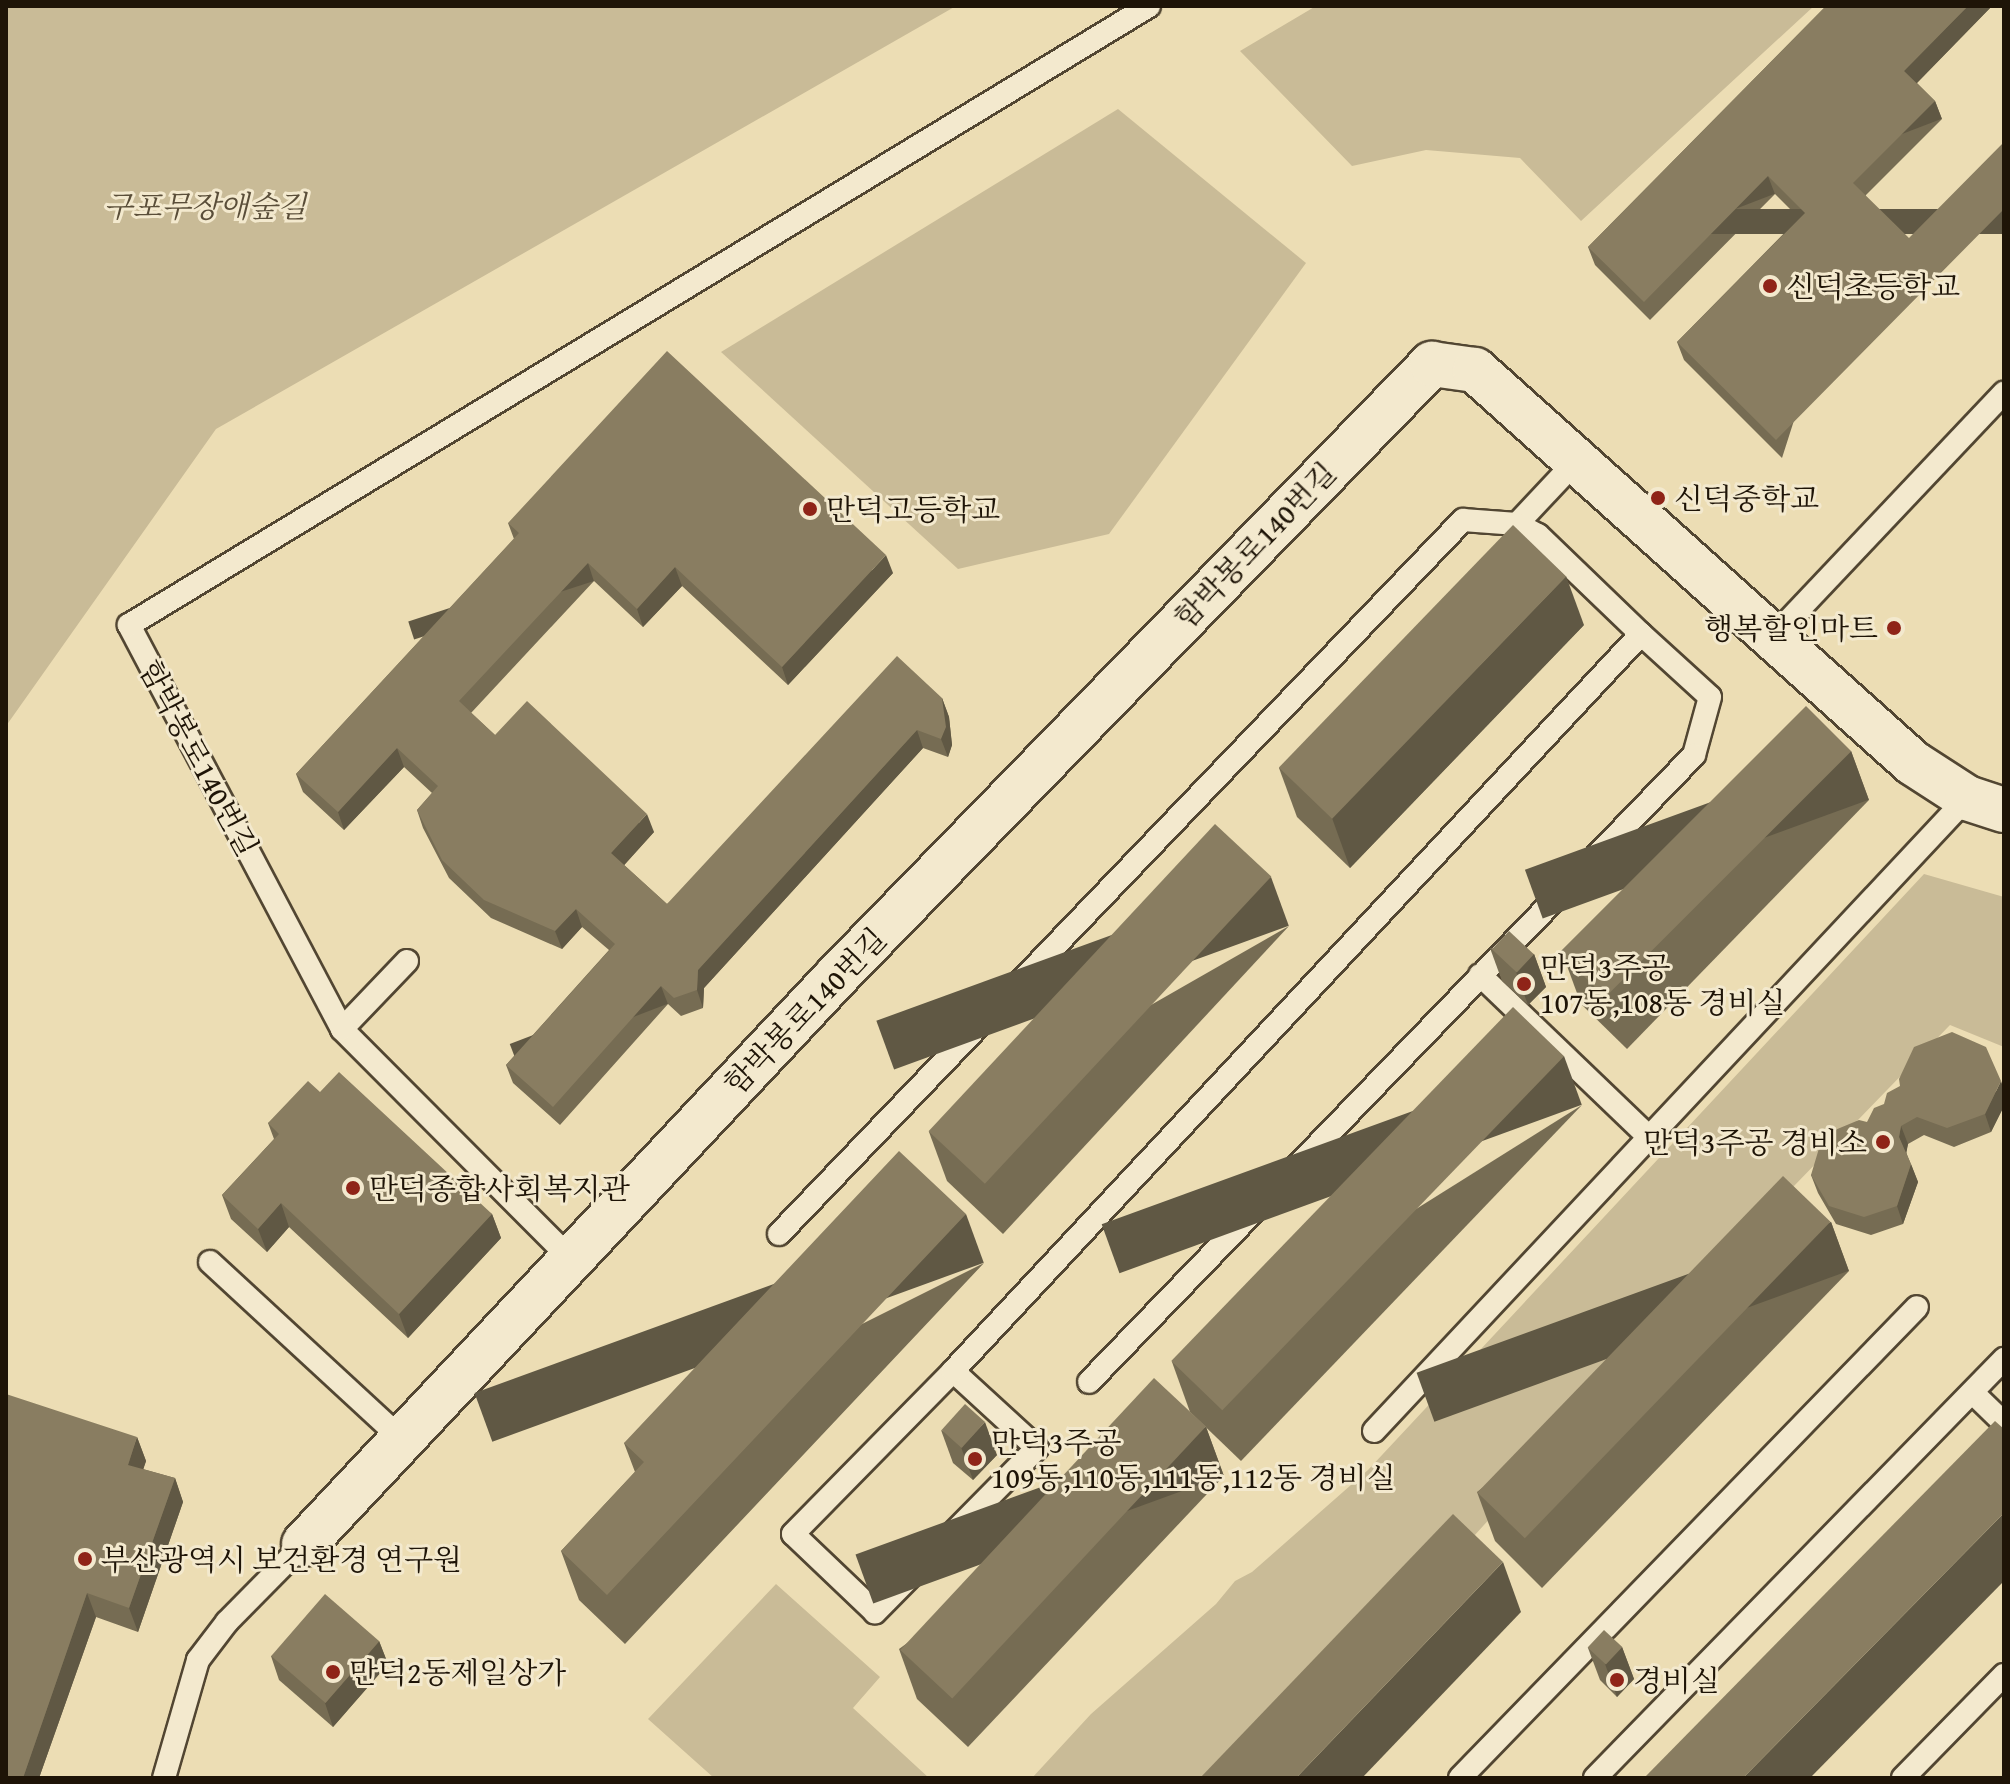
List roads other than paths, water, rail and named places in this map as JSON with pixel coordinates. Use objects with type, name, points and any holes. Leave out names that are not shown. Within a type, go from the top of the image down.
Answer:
[{"type":"street","name":"함박봉로140번길","points":[[304,1544],[826,988],[1432,364],[1475,370],[1578,459],[1771,639],[1913,763],[1986,804]]},
{"type":"lane","name":"함박봉로140번길","points":[[570,1258],[342,1029],[129,625],[1149,6]]},
{"type":"lane","points":[[1771,639],[2004,393]]},
{"type":"lane","points":[[1517,524],[1578,459]]},
{"type":"lane","points":[[779,1234],[1463,520],[1517,524],[1538,535],[1710,697],[1694,755],[1089,1382]]},
{"type":"lane","points":[[953,1371],[1037,1448],[875,1612],[793,1534],[953,1371],[1641,634]]},
{"type":"lane","points":[[1374,1431],[1650,1138],[1986,804]]},
{"type":"lane","points":[[342,1029],[407,961]]},
{"type":"lane","points":[[1480,975],[1650,1138]]},
{"type":"lane","points":[[210,1262],[402,1439]]},
{"type":"lane","points":[[1460,1778],[1917,1307]]},
{"type":"lane","points":[[1595,1778],[2004,1359]]},
{"type":"lane","points":[[1973,1393],[2004,1423]]},
{"type":"lane","name":"함박봉로140번길","points":[[164,1778],[198,1660],[227,1622],[304,1544]]},
{"type":"lane","points":[[1903,1778],[2004,1675]]},
{"type":"place","name":"신덕초등학교","points":[[1770,286]]},
{"type":"place","name":"신덕중학교","points":[[1658,498]]},
{"type":"place","name":"만덕고등학교","points":[[810,509]]},
{"type":"place","name":"행복할인마트","points":[[1894,628]]},
{"type":"place","name":"만덕3주공 107동,108동 경비실","points":[[1524,984]]},
{"type":"place","name":"만덕3주공 경비소","points":[[1883,1142]]},
{"type":"place","name":"만덕종합사회복지관","points":[[353,1188]]},
{"type":"place","name":"만덕3주공 109동,110동,111동,112동 경비실","points":[[975,1459]]},
{"type":"place","name":"부산광역시 보건환경 연구원","points":[[85,1559]]},
{"type":"place","name":"만덕2동제일상가","points":[[333,1672]]},
{"type":"place","name":"경비실","points":[[1617,1680]]},
{"type":"park label","name":"구포무장애숲길","points":[[205,206]]}]
